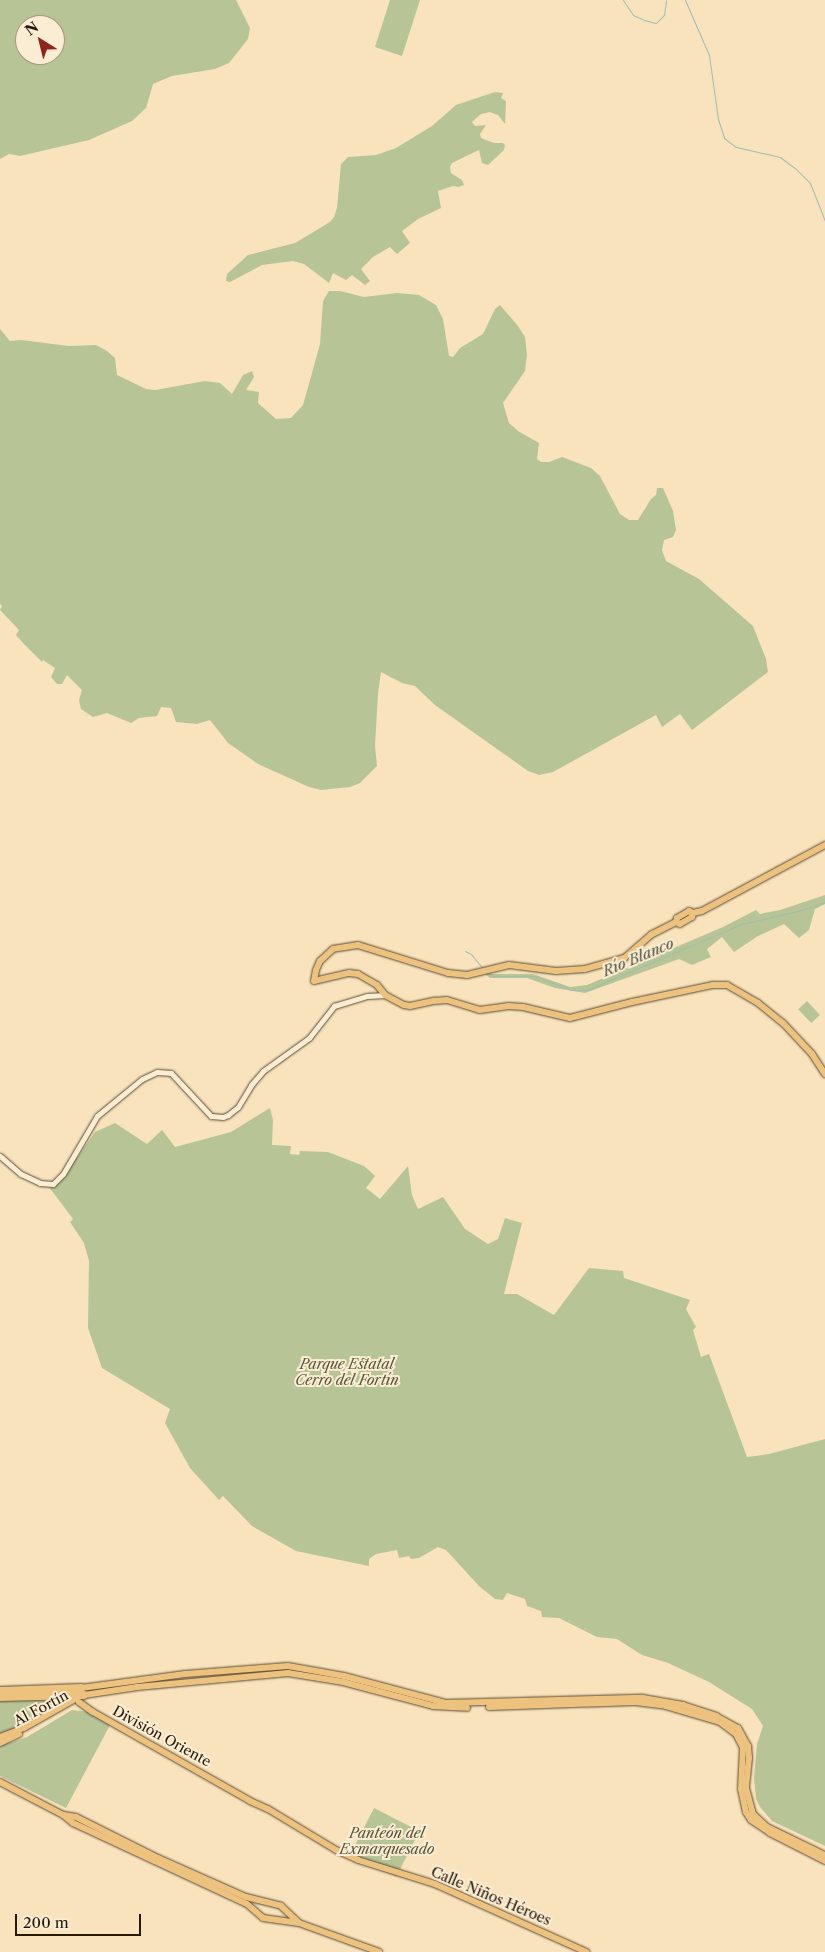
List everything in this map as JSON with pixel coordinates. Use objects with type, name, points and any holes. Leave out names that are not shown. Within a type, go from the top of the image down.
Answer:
[{"type":"highway","points":[[0,1691],[63,1689],[79,1695]]},
{"type":"highway","points":[[0,1697],[79,1695]]},
{"type":"main road","points":[[825,845],[702,911],[693,913],[689,911],[676,918],[676,922],[652,934],[624,958],[585,969],[556,971],[508,965],[467,975],[448,973],[358,946],[333,949],[320,961],[314,981],[349,973],[358,974],[377,986],[385,995],[410,1006],[439,1000],[480,1010],[508,1006],[523,1007],[570,1018],[632,1002],[713,985],[727,985],[758,1003],[783,1023],[812,1054],[825,1074]]},
{"type":"main road","points":[[79,1695],[185,1674],[288,1666],[344,1676],[446,1703],[643,1698],[683,1706],[716,1716],[738,1728],[748,1746],[749,1758],[746,1788],[753,1814],[767,1827],[825,1855]]},
{"type":"main road","points":[[79,1695],[137,1687],[288,1673],[343,1682],[446,1708],[618,1702],[666,1706],[720,1722],[736,1734],[743,1748],[742,1798],[751,1820],[770,1833],[825,1862]]},
{"type":"main road","name":"Al Fortín","points":[[0,1737],[17,1732],[79,1695]]},
{"type":"main road","name":"Al Fortín","points":[[0,1743],[79,1695]]},
{"type":"main road","name":"División Oriente","points":[[79,1695],[93,1712],[250,1802]]},
{"type":"main road","points":[[0,1782],[63,1815],[73,1823],[251,1907],[263,1918],[298,1923],[379,1952]]},
{"type":"main road","name":"Calle Niños Héroes","points":[[250,1802],[268,1809],[351,1857],[435,1884],[586,1952]]},
{"type":"main road","points":[[63,1815],[76,1817],[158,1858],[255,1900],[281,1906],[298,1923]]},
{"type":"main road","points":[[251,1907],[255,1900]]},
{"type":"street","points":[[0,1156],[21,1174],[40,1183],[53,1184],[58,1181],[97,1116],[142,1079],[158,1072],[171,1073],[211,1116],[223,1117],[233,1111],[263,1071],[309,1038],[334,1006],[367,996],[385,995]]},
{"type":"street","name":"División Oriente","points":[[63,1689],[79,1695]]},
{"type":"green space","points":[[0,0],[236,0],[250,28],[248,39],[229,63],[215,69],[172,76],[153,84],[146,108],[132,121],[89,140],[20,156],[9,154],[0,159]]},
{"type":"green space","points":[[390,0],[420,0],[402,56],[375,47]]},
{"type":"green space","points":[[495,92],[503,93],[501,98],[506,101],[505,124],[498,115],[490,112],[481,114],[472,122],[475,126],[486,125],[480,134],[481,138],[494,143],[503,143],[505,145],[504,150],[488,165],[482,163],[479,150],[452,163],[450,167],[451,173],[462,180],[464,185],[438,191],[441,208],[418,219],[402,231],[410,243],[397,254],[390,247],[373,257],[361,269],[370,281],[365,285],[352,275],[346,280],[333,273],[329,283],[304,264],[293,261],[262,265],[230,282],[226,281],[227,274],[248,255],[295,243],[330,222],[337,208],[341,164],[348,157],[376,155],[396,148],[432,126],[456,105]]},
{"type":"green space","points":[[329,291],[340,291],[364,297],[397,293],[419,295],[436,305],[443,319],[449,356],[453,357],[460,348],[483,334],[495,309],[500,305],[525,337],[527,355],[525,371],[503,403],[509,423],[518,431],[539,443],[537,459],[541,462],[549,462],[562,457],[591,468],[600,476],[620,514],[629,520],[638,520],[651,499],[656,495],[657,488],[663,488],[673,511],[676,530],[673,537],[664,540],[662,550],[666,561],[699,579],[753,626],[766,659],[768,672],[692,730],[680,714],[662,727],[656,715],[553,772],[539,775],[528,771],[435,705],[415,686],[402,683],[381,672],[375,746],[377,766],[360,783],[350,787],[321,790],[309,787],[258,764],[228,743],[210,720],[197,724],[176,722],[171,708],[161,707],[157,716],[139,718],[131,723],[107,713],[93,717],[81,709],[79,700],[82,690],[67,675],[62,684],[57,684],[51,677],[55,668],[43,660],[42,662],[23,643],[16,635],[19,630],[0,610],[2,606],[0,604],[0,329],[10,341],[21,340],[69,346],[96,345],[115,358],[117,375],[146,389],[155,390],[205,381],[220,383],[232,394],[243,375],[252,371],[254,377],[246,390],[259,392],[258,403],[276,419],[291,418],[303,405],[320,344],[323,301]]},
{"type":"green space","points":[[825,895],[825,904],[815,909],[809,930],[799,938],[784,924],[758,936],[734,952],[722,937],[707,949],[711,957],[692,965],[679,959],[585,993],[555,988],[527,978],[490,978],[484,973],[488,971],[492,974],[533,974],[570,987],[587,985],[723,927],[756,910],[760,914],[780,910]]},
{"type":"green space","points":[[807,1001],[820,1015],[811,1023],[798,1009]]},
{"type":"green space","name":"Parque Estatal Cerro del Fortín","points":[[270,1108],[273,1120],[272,1145],[291,1146],[290,1154],[299,1155],[300,1151],[328,1152],[364,1166],[375,1176],[366,1188],[380,1199],[408,1166],[412,1195],[418,1209],[443,1197],[465,1229],[488,1244],[498,1239],[505,1218],[522,1223],[504,1294],[517,1294],[554,1315],[589,1268],[623,1271],[624,1278],[690,1300],[686,1309],[696,1327],[693,1330],[701,1357],[709,1354],[747,1457],[769,1454],[825,1439],[825,1846],[772,1821],[760,1807],[756,1799],[754,1778],[757,1744],[763,1726],[752,1709],[709,1682],[668,1663],[642,1655],[617,1639],[597,1637],[559,1618],[542,1617],[541,1611],[527,1606],[525,1599],[507,1593],[503,1600],[495,1599],[479,1586],[446,1550],[438,1547],[419,1558],[411,1559],[409,1556],[399,1558],[397,1550],[376,1554],[369,1559],[369,1566],[296,1551],[252,1526],[223,1496],[219,1500],[190,1468],[165,1423],[170,1409],[102,1368],[88,1328],[89,1261],[84,1243],[70,1222],[73,1219],[49,1187],[60,1182],[95,1132],[115,1123],[147,1144],[162,1130],[175,1147],[231,1132]]},
{"type":"green space","points":[[0,1698],[70,1698],[24,1727],[0,1737]]},
{"type":"green space","points":[[72,1710],[89,1712],[110,1725],[66,1808],[0,1776],[0,1746],[27,1737]]},
{"type":"green space","name":"Panteón del Exmarquesado","points":[[374,1808],[419,1831],[396,1877],[351,1853]]},
{"type":"waterway","points":[[623,0],[633,15],[656,23],[664,15],[666,0]]},
{"type":"waterway","points":[[685,0],[709,55],[718,119],[724,138],[736,147],[780,157],[797,170],[810,183],[825,221]]},
{"type":"waterway","name":"Río Blanco","points":[[489,973],[492,976],[535,976],[571,990],[587,990],[742,924],[801,910],[825,902]]},
{"type":"waterway","name":"Río Blanco","points":[[465,951],[471,954],[483,969]]}]
